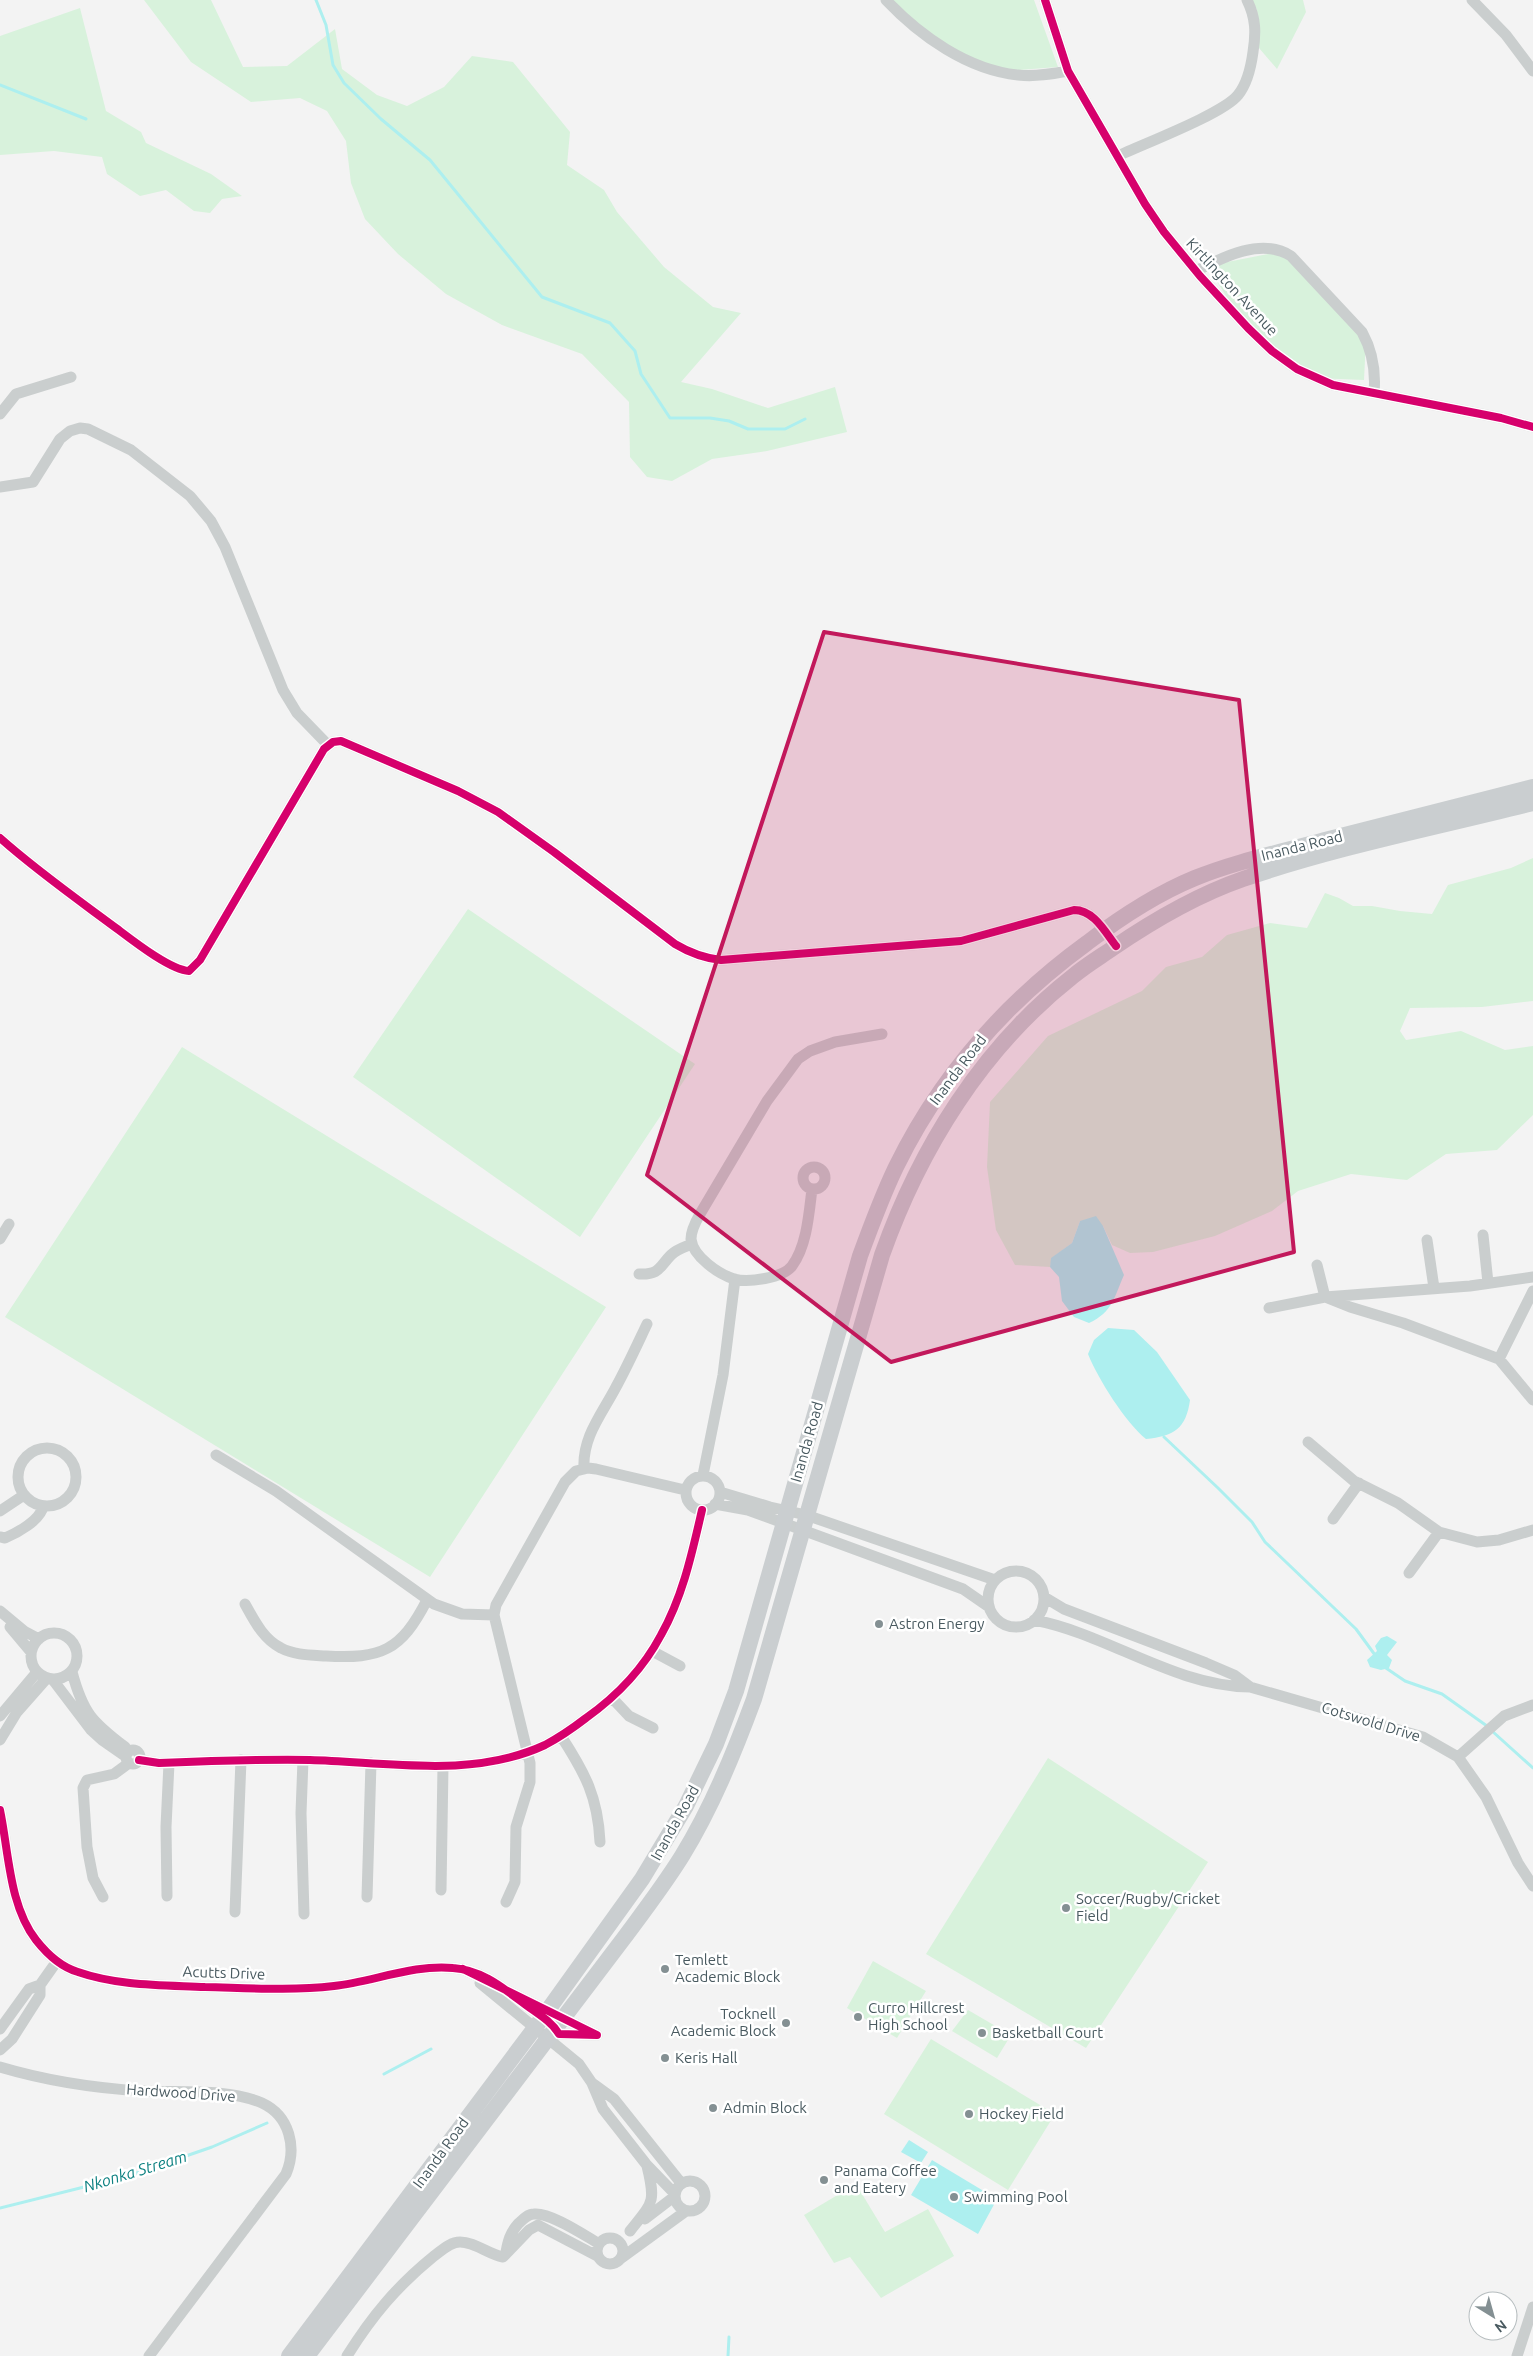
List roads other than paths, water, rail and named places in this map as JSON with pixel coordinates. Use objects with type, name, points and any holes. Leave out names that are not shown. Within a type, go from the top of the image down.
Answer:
[{"type":"main road","name":"Inanda Road","points":[[289,2356],[543,2017],[665,1844],[707,1764],[736,1691],[860,1256],[877,1210],[904,1152],[938,1094],[996,1022],[1040,979],[1104,930],[1161,894],[1226,866],[1533,787]]},
{"type":"main road","name":"Inanda Road","points":[[307,2356],[663,1886],[700,1823],[727,1770],[754,1699],[882,1255],[902,1203],[926,1153],[960,1099],[1014,1030],[1073,976],[1152,921],[1242,879],[1352,848],[1533,803]]},
{"type":"street","points":[[886,0],[913,25],[935,41],[983,67],[1021,75],[1068,71]]},
{"type":"street","name":"Kirtlington Avenue","points":[[1045,0],[1068,71],[1159,225],[1196,271],[1248,328],[1289,364],[1326,383],[1482,414],[1533,427]]},
{"type":"street","points":[[1118,156],[1218,109],[1237,97],[1247,77],[1256,35],[1255,22],[1247,0]]},
{"type":"street","points":[[1472,0],[1506,35],[1533,71]]},
{"type":"street","points":[[1196,271],[1245,251],[1274,249],[1284,251],[1350,317],[1362,332],[1370,346],[1374,362],[1374,393]]},
{"type":"street","points":[[0,414],[16,394],[70,377]]},
{"type":"street","points":[[0,487],[33,482],[60,439],[70,430],[80,428],[88,429],[131,450],[181,488],[206,515],[225,547],[275,675],[286,696],[297,713],[328,745]]},
{"type":"street","points":[[0,838],[28,863],[146,950],[181,969],[189,971],[200,960],[306,779],[328,745],[337,741],[346,742],[458,791],[498,812],[675,944],[692,954],[707,958],[721,960],[839,949],[961,941],[1074,910],[1088,914],[1104,930],[1116,946]]},
{"type":"street","points":[[812,1189],[805,1232],[793,1265],[786,1272],[777,1276],[735,1279],[705,1262],[692,1244],[692,1233],[700,1214],[768,1101],[798,1059],[810,1051],[835,1042],[882,1034]]},
{"type":"street","points":[[0,1239],[9,1224]]},
{"type":"street","points":[[1484,1235],[1488,1283]]},
{"type":"street","points":[[1427,1240],[1434,1288]]},
{"type":"street","points":[[639,1274],[654,1273],[662,1268],[673,1253],[692,1244]]},
{"type":"street","points":[[1317,1265],[1325,1297]]},
{"type":"street","points":[[1269,1308],[1325,1297],[1488,1283],[1533,1277]]},
{"type":"street","points":[[703,1475],[723,1375],[735,1279]]},
{"type":"street","points":[[1499,1359],[1533,1291]]},
{"type":"street","points":[[1369,1313],[1371,1292]]},
{"type":"street","points":[[1325,1297],[1446,1338],[1499,1359],[1533,1400]]},
{"type":"street","points":[[584,1469],[583,1454],[589,1437],[616,1388],[647,1324]]},
{"type":"street","points":[[1308,1442],[1337,1468],[1359,1484],[1398,1503],[1440,1532],[1477,1542],[1499,1540],[1533,1530]]},
{"type":"street","points":[[44,1449],[60,1452],[73,1463],[76,1472],[74,1488],[63,1502],[43,1506],[30,1501],[24,1495],[18,1479],[19,1470],[28,1456],[44,1449]]},
{"type":"street","points":[[216,1455],[287,1498],[427,1600],[462,1614],[494,1616]]},
{"type":"street","points":[[506,1902],[515,1882],[516,1826],[530,1782],[530,1763],[494,1616],[496,1605],[562,1487],[573,1473],[584,1469],[610,1471],[685,1490]]},
{"type":"street","points":[[703,1475],[715,1480],[720,1492],[716,1504],[709,1509],[702,1510],[690,1505],[685,1490],[692,1479],[703,1475]]},
{"type":"street","points":[[1333,1519],[1359,1484]]},
{"type":"street","points":[[720,1492],[770,1507],[786,1517],[805,1522],[963,1589],[989,1608]]},
{"type":"street","points":[[0,1510],[24,1495]]},
{"type":"street","points":[[716,1504],[805,1522],[995,1580]]},
{"type":"street","points":[[0,1537],[10,1536],[25,1526],[39,1515],[43,1506]]},
{"type":"street","points":[[0,1716],[46,1677],[66,1676],[72,1672],[78,1657],[74,1642],[68,1637],[53,1633],[39,1639],[31,1652],[31,1659],[46,1677],[91,1730],[105,1743],[131,1757],[150,1763],[302,1760],[443,1766],[470,1764],[528,1752],[561,1736],[613,1699],[652,1651],[669,1620],[682,1588],[702,1510]]},
{"type":"street","points":[[1409,1573],[1440,1532]]},
{"type":"street","points":[[1021,1571],[1037,1580],[1044,1597],[1043,1606],[1034,1620],[1017,1627],[1008,1626],[993,1616],[989,1608],[988,1593],[995,1580],[1002,1574],[1021,1571]]},
{"type":"street","name":"Cotswold Drive","points":[[1044,1597],[1064,1609],[1211,1665],[1234,1676],[1250,1687]]},
{"type":"street","points":[[245,1604],[260,1630],[281,1648],[314,1655],[352,1656],[376,1654],[391,1647],[414,1624],[427,1600]]},
{"type":"street","points":[[0,1610],[24,1631],[39,1639]]},
{"type":"street","points":[[0,1619],[31,1652]]},
{"type":"street","name":"Cotswold Drive","points":[[1034,1620],[1057,1624],[1141,1658],[1205,1680],[1229,1686],[1250,1687],[1423,1737],[1458,1757]]},
{"type":"street","points":[[1141,1658],[1147,1641]]},
{"type":"street","points":[[652,1651],[680,1666]]},
{"type":"street","points":[[1205,1680],[1211,1665]]},
{"type":"street","points":[[72,1672],[81,1704],[101,1730],[131,1757]]},
{"type":"street","points":[[0,1740],[17,1712],[46,1677]]},
{"type":"street","points":[[613,1699],[629,1716],[653,1728]]},
{"type":"street","points":[[1533,1705],[1513,1712],[1497,1722],[1458,1757],[1486,1797],[1518,1864],[1533,1886]]},
{"type":"street","points":[[561,1736],[584,1771],[597,1806],[600,1842]]},
{"type":"street","points":[[103,1898],[93,1878],[87,1847],[83,1788],[88,1780],[114,1774],[131,1757]]},
{"type":"street","points":[[236,1912],[241,1760]]},
{"type":"street","points":[[302,1760],[301,1813],[304,1914]]},
{"type":"street","points":[[167,1896],[166,1827],[169,1762]]},
{"type":"street","points":[[367,1898],[371,1763]]},
{"type":"street","points":[[441,1890],[443,1766]]},
{"type":"street","name":"Acutts Drive","points":[[0,1810],[10,1867],[22,1912],[36,1940],[47,1953],[77,1972],[133,1983],[247,1988],[327,1987],[424,1969],[452,1967],[492,1980],[543,2017],[556,2029]]},
{"type":"street","points":[[0,2050],[12,2039],[40,1996],[40,1985],[57,1961]]},
{"type":"street","points":[[463,1969],[597,2035],[560,2034],[556,2029]]},
{"type":"street","points":[[463,1969],[579,2064],[592,2083],[602,2109],[646,2164],[675,2195],[678,2206],[686,2211]]},
{"type":"street","points":[[0,2029],[29,1988],[40,1985]]},
{"type":"street","name":"Hardwood Drive","points":[[0,2067],[52,2081],[88,2086],[204,2093],[247,2098],[263,2104],[274,2111],[287,2128],[292,2153],[286,2174],[148,2356]]},
{"type":"street","points":[[592,2083],[605,2090],[614,2099],[681,2183]]},
{"type":"street","points":[[630,2231],[647,2211],[652,2200],[653,2192],[646,2164]]},
{"type":"street","points":[[346,2356],[377,2310],[401,2284],[447,2246],[458,2241],[470,2243],[503,2257],[533,2226],[538,2225],[597,2256],[608,2264],[620,2259],[686,2211],[700,2208],[705,2194],[697,2182],[681,2183],[675,2195],[619,2240],[606,2238],[598,2243]]},
{"type":"street","points":[[506,2252],[513,2231],[524,2218],[536,2213],[546,2216],[598,2243]]},
{"type":"street","points":[[619,2240],[623,2250],[620,2259]]},
{"type":"street","points":[[597,2256],[598,2243]]},
{"type":"street","points":[[1517,2356],[1533,2307]]},
{"type":"water","points":[[1096,1216],[1103,1226],[1124,1275],[1108,1309],[1097,1319],[1089,1323],[1074,1317],[1062,1301],[1059,1277],[1050,1267],[1051,1258],[1072,1243],[1080,1221]]},
{"type":"water","points":[[1108,1328],[1134,1330],[1157,1352],[1190,1400],[1182,1424],[1171,1433],[1146,1439],[1121,1412],[1105,1388],[1088,1354],[1094,1340]]},
{"type":"water","points":[[1387,1636],[1397,1642],[1387,1655],[1392,1660],[1389,1668],[1381,1670],[1370,1667],[1367,1660],[1377,1651],[1375,1646],[1381,1638]]},
{"type":"water","points":[[909,2140],[928,2152],[921,2163],[901,2152]]},
{"type":"water","name":"Swimming Pool","points":[[932,2160],[997,2199],[978,2234],[911,2195]]},
{"type":"waterway","points":[[316,0],[326,25],[333,65],[344,83],[381,119],[430,160],[542,297],[610,323],[635,351],[641,374],[670,418],[710,418],[729,421],[748,429],[785,429],[805,419]]},
{"type":"waterway","points":[[0,85],[86,119]]},
{"type":"waterway","points":[[1164,1437],[1252,1522],[1265,1542],[1356,1629],[1375,1655]]},
{"type":"waterway","points":[[1383,1666],[1405,1681],[1442,1694],[1487,1726]]},
{"type":"waterway","points":[[1492,1731],[1533,1768]]},
{"type":"waterway","name":"Nkonka Stream","points":[[384,2074],[431,2049]]},
{"type":"waterway","name":"Nkonka Stream","points":[[0,2208],[128,2176],[212,2147],[267,2123]]},
{"type":"waterway","points":[[728,2356],[729,2337]]},
{"type":"place","name":"Astron Energy","points":[[879,1624]]},
{"type":"place","name":"Soccer/Rugby/Cricket Field","points":[[1066,1908]]},
{"type":"place","name":"Temlett Academic Block","points":[[665,1969]]},
{"type":"place","name":"Curro Hillcrest High School","points":[[858,2017]]},
{"type":"place","name":"Tocknell Academic Block","points":[[786,2023]]},
{"type":"place","name":"Basketball Court","points":[[982,2033]]},
{"type":"place","name":"Keris Hall","points":[[665,2058]]},
{"type":"place","name":"Admin Block","points":[[713,2108]]},
{"type":"place","name":"Hockey Field","points":[[969,2114]]},
{"type":"place","name":"Panama Coffee and Eatery","points":[[824,2180]]},
{"type":"place","name":"Swimming Pool","points":[[954,2197]]}]
